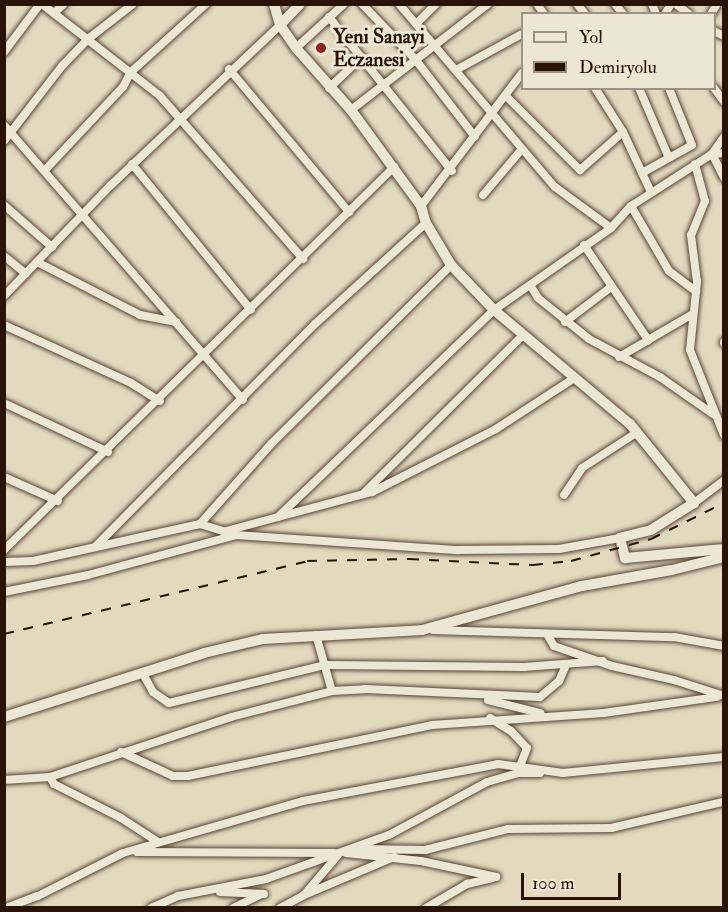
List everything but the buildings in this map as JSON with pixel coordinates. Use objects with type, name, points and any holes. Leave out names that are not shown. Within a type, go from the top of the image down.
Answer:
[{"type":"street","points":[[4,52],[41,4],[131,72],[180,118],[303,259]]},
{"type":"street","points":[[54,13],[64,4]]},
{"type":"street","points":[[4,141],[88,39],[133,4]]},
{"type":"street","points":[[46,169],[123,87],[131,72],[196,8],[206,4]]},
{"type":"street","points":[[274,4],[280,25],[296,48],[329,88],[351,110],[421,206],[426,224],[451,265],[522,336],[636,433],[694,503]]},
{"type":"street","points":[[4,296],[132,164],[229,69],[280,25],[300,4]]},
{"type":"street","points":[[296,48],[344,4]]},
{"type":"street","points":[[362,4],[415,59],[475,137]]},
{"type":"street","points":[[417,23],[436,4]]},
{"type":"street","points":[[351,110],[488,4]]},
{"type":"street","points":[[400,5],[435,43],[489,114],[555,187],[611,228]]},
{"type":"street","points":[[329,17],[452,171]]},
{"type":"street","points":[[456,70],[521,35]]},
{"type":"street","points":[[329,88],[363,57]]},
{"type":"street","points":[[229,69],[349,212]]},
{"type":"street","points":[[421,206],[452,171],[489,114],[506,96],[521,74]]},
{"type":"street","points":[[596,90],[623,132],[651,192]]},
{"type":"street","points":[[640,90],[669,158]]},
{"type":"street","points":[[642,173],[692,145],[670,90]]},
{"type":"street","points":[[506,96],[580,170],[623,132]]},
{"type":"street","points":[[4,125],[13,131],[243,400]]},
{"type":"street","points":[[712,154],[723,137]]},
{"type":"street","points":[[483,195],[522,149]]},
{"type":"street","points":[[278,517],[494,310],[611,228],[631,206],[651,192],[712,154],[723,153]]},
{"type":"street","points":[[712,154],[723,178]]},
{"type":"street","points":[[132,164],[251,310]]},
{"type":"street","points":[[695,164],[705,201],[691,235],[696,291],[691,315],[690,350],[723,435]]},
{"type":"street","points":[[4,550],[58,501],[160,401],[394,167]]},
{"type":"street","points":[[4,205],[52,247]]},
{"type":"street","points":[[631,206],[669,271],[696,291]]},
{"type":"street","points":[[94,548],[243,400],[315,324],[426,224]]},
{"type":"street","points":[[585,245],[648,340]]},
{"type":"street","points":[[4,256],[26,274]]},
{"type":"street","points":[[37,262],[140,315],[176,322]]},
{"type":"street","points":[[200,524],[272,443],[451,265]]},
{"type":"street","points":[[530,285],[565,322],[619,357],[660,377],[714,415]]},
{"type":"street","points":[[565,322],[611,287]]},
{"type":"street","points":[[619,357],[691,315]]},
{"type":"street","points":[[4,326],[122,379],[160,401]]},
{"type":"street","points":[[362,495],[522,336]]},
{"type":"street","points":[[225,532],[362,495],[496,429],[573,380]]},
{"type":"street","points":[[4,403],[108,452]]},
{"type":"street","points":[[564,495],[582,468],[636,433]]},
{"type":"street","points":[[4,477],[58,501]]},
{"type":"street","points":[[4,562],[33,561],[69,550],[94,548],[200,524],[236,535],[458,550],[559,549],[651,530],[694,503],[723,480]]},
{"type":"street","points":[[4,592],[88,575],[236,535]]},
{"type":"street","points":[[620,538],[626,558],[723,549]]},
{"type":"street","points":[[422,630],[582,586],[672,570],[723,556]]},
{"type":"street","points":[[4,717],[142,672],[263,639],[422,630],[675,637],[723,646]]},
{"type":"street","points":[[547,634],[554,646],[612,666],[674,680],[720,697]]},
{"type":"street","points":[[316,635],[332,691]]},
{"type":"street","points":[[142,672],[153,692],[169,703],[325,665],[566,665],[603,661]]},
{"type":"street","points":[[6,783],[50,777],[231,717],[332,691],[365,689],[472,696],[540,697],[558,681],[566,665]]},
{"type":"street","points":[[472,696],[550,715]]},
{"type":"street","points":[[121,752],[172,776],[188,776],[432,725],[490,718],[604,713],[720,697]]},
{"type":"street","points":[[490,718],[511,731],[526,748],[520,766]]},
{"type":"street","points":[[151,908],[178,896],[266,879],[354,848],[446,807],[487,782],[519,773],[563,773],[723,757]]},
{"type":"street","points":[[6,908],[38,896],[123,853],[303,801],[498,764],[563,773]]},
{"type":"street","points":[[50,777],[54,784],[121,818],[158,843]]},
{"type":"street","points":[[354,848],[425,850],[508,829],[610,828],[723,802]]},
{"type":"street","points":[[123,853],[256,850],[340,853],[394,857],[496,877],[467,884],[426,908]]},
{"type":"street","points":[[304,895],[340,853]]},
{"type":"street","points":[[280,908],[304,895],[394,857]]},
{"type":"street","points":[[208,891],[264,894],[233,908]]},
{"type":"street","points":[[167,908],[178,896]]},
{"type":"railway","points":[[4,634],[307,561],[409,559],[533,565],[571,561],[651,539],[724,503]]},
{"type":"place","name":"Yeni Sanayi Eczanesi","points":[[321,48]]}]
